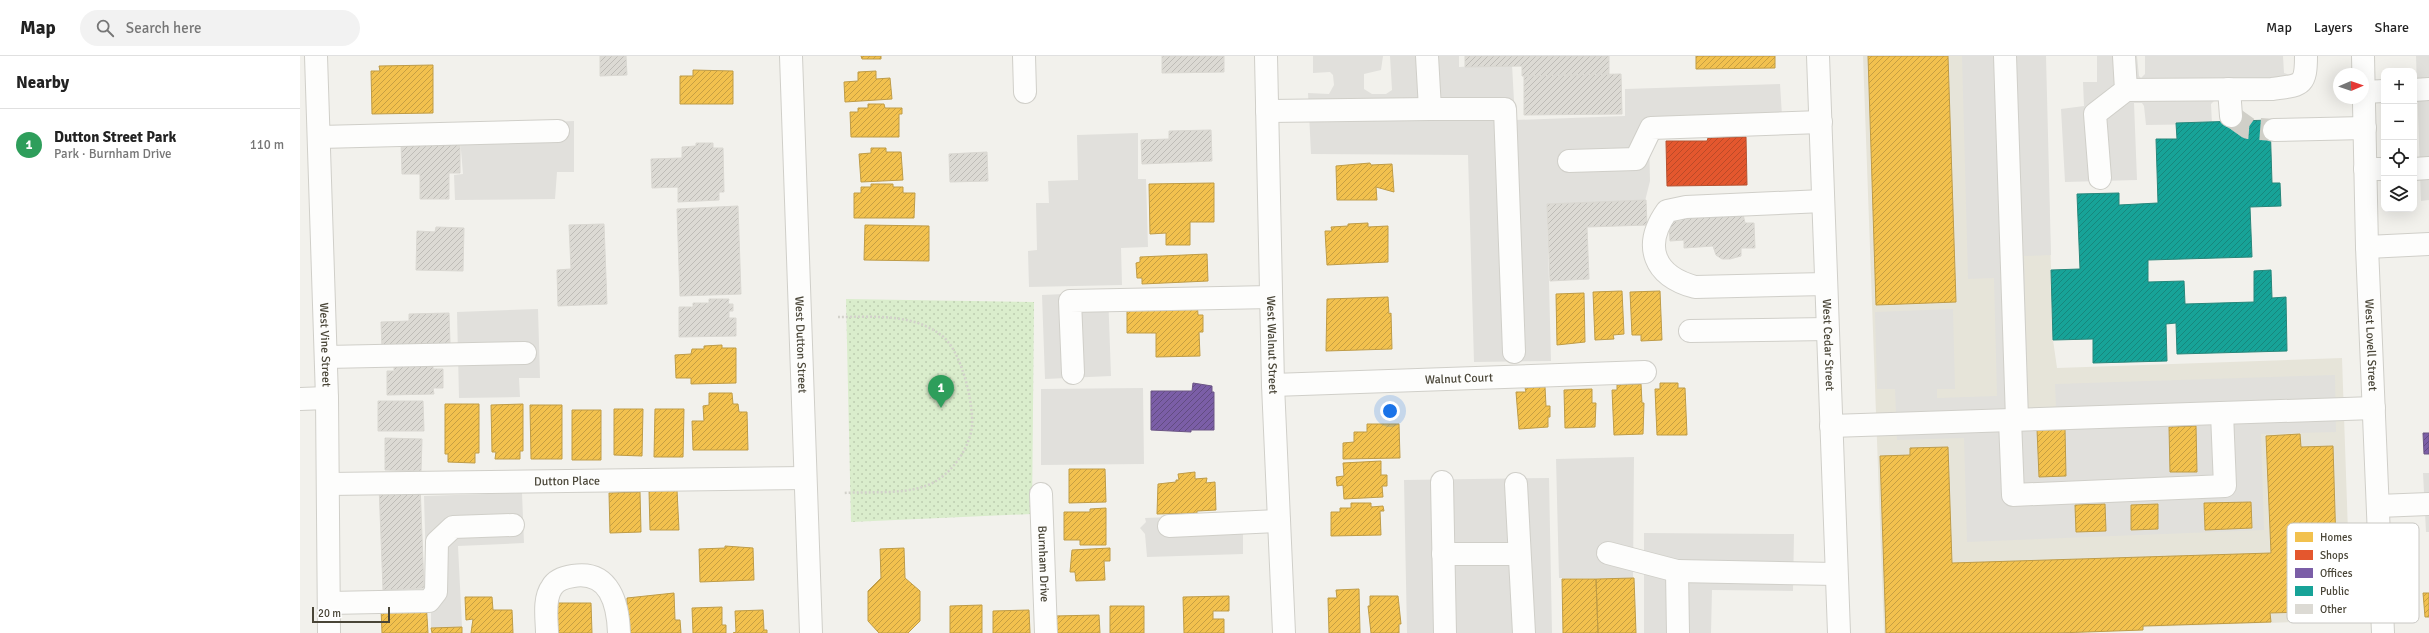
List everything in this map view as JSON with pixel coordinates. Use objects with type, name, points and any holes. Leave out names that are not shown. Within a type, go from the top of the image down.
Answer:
[{"type":"street","name":"West Vine Street","points":[[316,56],[320,137],[327,398],[329,633]]},
{"type":"street","name":"West Dutton Street","points":[[791,56],[811,633]]},
{"type":"street","points":[[1024,56],[1025,92]]},
{"type":"street","name":"West Walnut Street","points":[[1266,56],[1271,297],[1284,633]]},
{"type":"street","points":[[1427,56],[1430,109]]},
{"type":"street","name":"West Cedar Street","points":[[1818,56],[1839,633]]},
{"type":"street","points":[[2005,56],[2013,420],[2013,495],[2225,486],[2222,413]]},
{"type":"street","points":[[2124,56],[2126,90]]},
{"type":"street","points":[[2100,178],[2095,114],[2126,90],[2272,89],[2291,87],[2301,82],[2306,75],[2306,56]]},
{"type":"street","name":"West Lovell Street","points":[[2363,56],[2374,91],[2365,128],[2375,169],[2367,247],[2379,523]]},
{"type":"street","points":[[2229,89],[2231,116]]},
{"type":"street","points":[[2417,90],[2429,89]]},
{"type":"street","points":[[1267,111],[1505,109],[1514,352]]},
{"type":"street","points":[[1569,161],[1636,159],[1651,128],[1821,122]]},
{"type":"street","points":[[2274,130],[2365,128]]},
{"type":"street","points":[[320,137],[558,131]]},
{"type":"street","points":[[2417,168],[2429,168]]},
{"type":"street","points":[[1823,202],[1686,207],[1667,211],[1659,223],[1653,240],[1657,259],[1668,274],[1682,284],[1695,287],[1826,284]]},
{"type":"street","points":[[2367,247],[2429,244]]},
{"type":"street","points":[[1073,373],[1070,301],[1271,297]]},
{"type":"street","points":[[1690,331],[1827,329]]},
{"type":"street","points":[[326,357],[525,353]]},
{"type":"street","name":"Walnut Court","points":[[1274,385],[1645,372]]},
{"type":"street","points":[[300,399],[327,398]]},
{"type":"street","points":[[1831,426],[2374,408]]},
{"type":"street","name":"Dutton Place","points":[[328,484],[805,478]]},
{"type":"street","points":[[1442,482],[1445,633]]},
{"type":"street","points":[[1516,484],[1524,633]]},
{"type":"street","name":"Burnham Drive","points":[[1041,494],[1046,633]]},
{"type":"street","points":[[2378,506],[2429,504]]},
{"type":"street","points":[[1169,526],[1279,521]]},
{"type":"street","points":[[329,603],[429,601],[436,592],[437,542],[453,527],[513,525]]},
{"type":"street","points":[[1608,553],[1677,571],[1836,574]]},
{"type":"street","points":[[1443,554],[1520,554]]},
{"type":"street","points":[[1677,571],[1678,633]]},
{"type":"street","points":[[547,633],[547,602],[552,587],[564,578],[582,574],[602,580],[612,595],[618,614],[619,633]]},
{"type":"street","name":"West Lovell Street","points":[[2383,623],[2383,633]]},
{"type":"path","points":[[838,317],[888,318],[909,321],[942,335],[953,347],[960,361],[972,427],[966,445],[958,461],[936,481],[924,487],[907,490],[844,493]]},
{"type":"shaded area","points":[[1313,56],[1383,56],[1381,70],[1364,74],[1364,89],[1372,94],[1386,94],[1392,90],[1390,56],[1459,56],[1459,67],[1512,64],[1515,120],[1625,116],[1625,89],[1780,84],[1783,132],[1649,138],[1650,181],[1645,201],[1547,204],[1551,361],[1474,362],[1468,155],[1311,154],[1308,93],[1329,94],[1334,85],[1333,75],[1330,72],[1313,73]]},
{"type":"shaded area","points":[[1863,56],[2045,56],[2053,340],[2057,368],[2342,358],[2348,523],[2287,523],[2287,622],[1985,633],[1884,633]]},
{"type":"shaded area","points":[[1962,56],[2046,56],[2051,255],[2024,256],[2028,408],[2056,407],[2055,384],[2335,375],[2336,432],[2261,434],[2264,530],[1967,542],[1964,438],[1897,440],[1895,389],[1877,389],[1875,312],[1953,309],[1955,389],[1937,389],[1937,398],[1997,396],[1994,278],[1968,279]]},
{"type":"shaded area","points":[[2097,56],[2137,56],[2139,76],[2141,78],[2145,74],[2145,56],[2283,56],[2284,73],[2290,75],[2295,72],[2295,56],[2316,56],[2315,79],[2308,91],[2289,98],[2214,101],[2211,104],[2212,124],[2146,125],[2144,106],[2142,103],[2134,103],[2137,180],[2065,182],[2061,109],[2084,106],[2083,82],[2097,82]]},
{"type":"shaded area","points":[[2416,56],[2429,56],[2429,200],[2421,201],[2417,68]]},
{"type":"shaded area","points":[[574,121],[574,172],[557,172],[555,199],[455,200],[454,175],[463,174],[459,126]]},
{"type":"shaded area","points":[[1138,133],[1138,179],[1146,179],[1148,247],[1121,248],[1122,285],[1029,287],[1028,251],[1037,250],[1036,203],[1049,203],[1048,181],[1078,180],[1077,135]]},
{"type":"shaded area","points":[[1108,292],[1111,376],[1045,379],[1042,295]]},
{"type":"shaded area","points":[[538,309],[540,378],[519,378],[520,397],[459,398],[457,312]]},
{"type":"shaded area","points":[[1143,388],[1144,464],[1041,465],[1041,389]]},
{"type":"shaded area","points":[[1634,457],[1633,578],[1559,578],[1556,459]]},
{"type":"shaded area","points":[[2423,473],[2429,473],[2429,532],[2426,532]]},
{"type":"shaded area","points":[[1549,478],[1552,633],[1407,633],[1404,480]]},
{"type":"shaded area","points":[[522,493],[524,543],[458,546],[462,627],[431,628],[431,605],[427,604],[424,496]]},
{"type":"shaded area","points":[[1243,514],[1243,554],[1147,557],[1145,534],[1140,528],[1146,522],[1145,518]]},
{"type":"shaded area","points":[[1644,533],[1794,534],[1793,591],[1712,590],[1711,633],[1644,633]]},
{"type":"green space","points":[[846,299],[1034,302],[1032,514],[851,522]]},
{"type":"building: Homes","points":[[861,56],[881,56],[881,59],[862,59]]},
{"type":"building: Homes","points":[[1696,56],[1775,56],[1775,68],[1696,69]]},
{"type":"building: Homes","points":[[1868,56],[1948,56],[1956,302],[1876,305]]},
{"type":"building: Homes","points":[[433,65],[433,113],[372,114],[371,71],[380,71],[379,66]]},
{"type":"building: Homes","points":[[693,70],[733,71],[733,104],[680,104],[680,76],[693,76]]},
{"type":"building: Homes","points":[[876,71],[876,79],[890,78],[892,99],[845,102],[844,82],[858,81],[858,72]]},
{"type":"building: Homes","points":[[868,104],[884,104],[885,108],[902,108],[902,114],[899,114],[899,137],[851,137],[850,112],[858,112],[858,108],[868,108]]},
{"type":"building: Homes","points":[[871,148],[886,148],[886,152],[901,152],[903,180],[861,182],[859,154],[871,153]]},
{"type":"building: Homes","points":[[1370,163],[1371,165],[1392,164],[1394,192],[1376,187],[1377,200],[1337,200],[1336,166]]},
{"type":"building: Homes","points":[[1214,183],[1214,222],[1190,222],[1190,245],[1166,245],[1166,233],[1150,234],[1149,184]]},
{"type":"building: Homes","points":[[871,184],[893,184],[893,187],[903,187],[903,193],[915,193],[914,218],[854,218],[854,193],[861,193],[861,187],[871,187]]},
{"type":"building: Homes","points":[[1368,223],[1368,227],[1388,226],[1388,262],[1327,265],[1325,231],[1332,231],[1331,227]]},
{"type":"building: Homes","points":[[865,225],[929,226],[929,261],[864,260]]},
{"type":"building: Homes","points":[[1207,254],[1208,281],[1142,284],[1142,278],[1137,278],[1136,263],[1140,262],[1140,257]]},
{"type":"building: Homes","points":[[1622,291],[1624,334],[1613,335],[1614,339],[1595,340],[1593,292]]},
{"type":"building: Homes","points":[[1660,291],[1662,340],[1641,341],[1641,335],[1632,335],[1630,292]]},
{"type":"building: Homes","points":[[1584,293],[1585,342],[1557,345],[1556,294]]},
{"type":"building: Homes","points":[[1388,297],[1389,314],[1391,313],[1392,349],[1326,351],[1327,299]]},
{"type":"building: Homes","points":[[1127,300],[1197,300],[1198,315],[1203,315],[1203,332],[1199,332],[1200,356],[1156,357],[1156,333],[1127,333]]},
{"type":"building: Homes","points":[[722,345],[722,348],[736,348],[736,383],[691,384],[691,378],[676,378],[675,355],[691,354],[692,349],[704,349],[704,346]]},
{"type":"building: Homes","points":[[1660,383],[1678,383],[1678,388],[1685,388],[1687,435],[1657,435],[1655,389],[1660,389]]},
{"type":"building: Homes","points":[[1641,384],[1642,403],[1644,403],[1643,434],[1614,435],[1612,390],[1617,390],[1617,385]]},
{"type":"building: Homes","points":[[1545,387],[1546,406],[1550,406],[1548,427],[1519,429],[1516,392],[1526,392],[1525,388]]},
{"type":"building: Homes","points":[[1592,389],[1592,403],[1596,403],[1595,427],[1565,428],[1564,390]]},
{"type":"building: Homes","points":[[709,393],[732,393],[733,404],[738,404],[739,412],[747,412],[748,450],[693,450],[692,421],[704,421],[703,406],[709,405]]},
{"type":"building: Homes","points":[[445,404],[479,404],[479,453],[475,453],[475,463],[448,462],[448,454],[445,454]]},
{"type":"building: Homes","points":[[523,404],[523,451],[520,451],[520,459],[495,459],[496,452],[492,452],[491,405]]},
{"type":"building: Homes","points":[[530,405],[562,405],[562,459],[531,459]]},
{"type":"building: Homes","points":[[614,409],[643,409],[642,456],[614,455]]},
{"type":"building: Homes","points":[[655,409],[684,409],[683,457],[654,457]]},
{"type":"building: Homes","points":[[572,410],[601,410],[601,460],[572,460]]},
{"type":"building: Homes","points":[[1367,424],[1399,424],[1400,458],[1343,459],[1343,443],[1354,442],[1354,432],[1367,432]]},
{"type":"building: Homes","points":[[2196,426],[2197,472],[2170,472],[2169,427]]},
{"type":"building: Homes","points":[[2037,429],[2065,429],[2066,476],[2039,477]]},
{"type":"building: Homes","points":[[2300,434],[2301,447],[2333,446],[2335,523],[2287,523],[2287,612],[2270,613],[2271,622],[2143,626],[2143,630],[2057,633],[1886,633],[1880,456],[1910,455],[1910,448],[1948,447],[1952,563],[2271,553],[2266,436]]},
{"type":"building: Homes","points":[[1381,461],[1381,475],[1387,475],[1387,486],[1382,486],[1383,497],[1344,499],[1343,485],[1337,486],[1336,477],[1344,476],[1343,463]]},
{"type":"building: Homes","points":[[1069,469],[1105,469],[1106,502],[1069,503]]},
{"type":"building: Homes","points":[[1195,472],[1195,479],[1207,478],[1206,483],[1215,482],[1216,510],[1197,511],[1197,513],[1157,514],[1158,484],[1176,482],[1176,480],[1179,480],[1178,474]]},
{"type":"building: Homes","points":[[649,490],[677,490],[679,530],[650,530]]},
{"type":"building: Homes","points":[[640,492],[641,532],[610,533],[609,493]]},
{"type":"building: Homes","points":[[2251,502],[2252,528],[2205,530],[2204,503]]},
{"type":"building: Homes","points":[[1351,503],[1371,503],[1371,507],[1383,506],[1384,511],[1380,511],[1381,535],[1331,536],[1331,512],[1340,512],[1340,508],[1351,508]]},
{"type":"building: Homes","points":[[2105,504],[2106,531],[2076,532],[2075,505]]},
{"type":"building: Homes","points":[[2158,504],[2158,529],[2131,530],[2131,505]]},
{"type":"building: Homes","points":[[1106,508],[1106,545],[1080,545],[1080,540],[1064,540],[1064,512],[1090,512],[1090,509]]},
{"type":"building: Homes","points":[[725,546],[753,548],[754,580],[700,582],[699,549],[725,548]]},
{"type":"building: Homes","points":[[904,548],[905,578],[920,591],[920,621],[908,633],[879,633],[868,621],[868,591],[881,578],[880,549]]},
{"type":"building: Homes","points":[[1110,548],[1110,561],[1104,561],[1105,580],[1076,581],[1075,572],[1070,572],[1072,550]]},
{"type":"building: Homes","points":[[1634,578],[1636,633],[1598,633],[1596,579]]},
{"type":"building: Homes","points":[[1562,579],[1596,579],[1598,633],[1563,633]]},
{"type":"building: Homes","points":[[1359,589],[1360,633],[1329,633],[1328,598],[1337,598],[1336,590]]},
{"type":"building: Homes","points":[[674,593],[675,620],[680,620],[681,633],[630,633],[630,625],[620,626],[619,605],[627,605],[627,598]]},
{"type":"building: Homes","points":[[2423,593],[2429,593],[2429,617],[2425,617]]},
{"type":"building: Homes","points":[[1229,596],[1229,611],[1213,611],[1213,619],[1224,619],[1224,633],[1184,633],[1183,597]]},
{"type":"building: Homes","points":[[1370,596],[1398,596],[1401,624],[1399,624],[1399,633],[1371,633],[1368,606],[1370,606]]},
{"type":"building: Homes","points":[[465,597],[492,597],[493,610],[512,610],[513,633],[471,633],[473,619],[466,620]]},
{"type":"building: Homes","points":[[426,601],[428,633],[382,633],[381,608]]},
{"type":"building: Homes","points":[[556,603],[591,603],[592,633],[553,633]]},
{"type":"building: Homes","points":[[982,605],[982,633],[950,633],[950,606]]},
{"type":"building: Homes","points":[[1110,606],[1144,606],[1144,633],[1110,633]]},
{"type":"building: Homes","points":[[722,607],[722,625],[726,625],[726,633],[693,633],[692,608]]},
{"type":"building: Homes","points":[[763,610],[764,630],[767,630],[767,633],[733,633],[736,632],[735,611]]},
{"type":"building: Homes","points":[[1029,610],[1030,633],[993,633],[993,611]]},
{"type":"building: Homes","points":[[1099,615],[1100,633],[1055,633],[1055,616]]},
{"type":"building: Homes","points":[[462,627],[462,633],[432,633],[431,628]]},
{"type":"building: Shops","points":[[1746,137],[1747,185],[1667,186],[1666,141],[1707,141],[1708,138]]},
{"type":"building: Offices","points":[[1193,383],[1212,386],[1212,392],[1214,392],[1214,430],[1191,430],[1191,432],[1151,430],[1151,391],[1192,391]]},
{"type":"building: Offices","points":[[2423,433],[2429,433],[2429,454],[2424,454]]},
{"type":"building: Public","points":[[2270,120],[2272,183],[2280,183],[2281,206],[2250,207],[2252,257],[2148,260],[2148,282],[2184,281],[2185,304],[2254,302],[2254,271],[2271,270],[2272,298],[2286,297],[2287,351],[2177,354],[2176,323],[2166,324],[2167,361],[2093,363],[2093,339],[2053,340],[2051,270],[2080,269],[2077,194],[2119,193],[2119,205],[2158,203],[2156,139],[2177,139],[2176,123]]},
{"type":"building: Other","points":[[600,56],[626,56],[627,75],[600,76]]},
{"type":"building: Other","points":[[1162,56],[1224,56],[1224,72],[1162,73]]},
{"type":"building: Other","points":[[1465,56],[1609,56],[1609,74],[1522,76],[1522,66],[1465,67]]},
{"type":"building: Other","points":[[1621,74],[1622,114],[1524,115],[1524,76]]},
{"type":"building: Other","points":[[1211,130],[1212,161],[1142,164],[1141,140],[1169,139],[1169,131]]},
{"type":"building: Other","points":[[460,141],[460,173],[449,173],[449,199],[420,199],[420,174],[402,174],[401,142]]},
{"type":"building: Other","points":[[696,143],[713,143],[713,148],[723,148],[724,192],[719,192],[719,200],[678,202],[678,187],[652,188],[651,159],[682,158],[682,147],[696,146]]},
{"type":"building: Other","points":[[987,152],[988,181],[950,182],[949,154]]},
{"type":"building: Other","points":[[1646,200],[1647,225],[1587,227],[1589,279],[1550,281],[1547,204]]},
{"type":"building: Other","points":[[738,206],[741,294],[680,296],[677,209]]},
{"type":"building: Other","points":[[1682,214],[1743,214],[1745,223],[1754,223],[1755,248],[1741,248],[1741,256],[1730,259],[1722,259],[1716,255],[1713,246],[1684,248],[1684,240],[1670,241],[1669,222],[1682,221]]},
{"type":"building: Other","points":[[604,224],[607,304],[558,306],[557,270],[571,269],[569,225]]},
{"type":"building: Other","points":[[436,227],[464,228],[463,271],[416,270],[417,231],[435,232]]},
{"type":"building: Other","points":[[709,299],[729,299],[728,304],[733,304],[733,311],[729,311],[729,318],[736,318],[736,336],[679,337],[679,307],[693,307],[693,303],[709,303]]},
{"type":"building: Other","points":[[449,313],[450,344],[382,348],[381,322],[409,321],[409,314]]},
{"type":"building: Other","points":[[394,366],[433,366],[433,369],[443,369],[443,388],[433,388],[434,394],[387,395],[387,371],[394,371]]},
{"type":"building: Other","points":[[378,401],[423,401],[424,431],[378,431]]},
{"type":"building: Other","points":[[385,438],[422,439],[421,471],[385,470]]},
{"type":"building: Other","points":[[420,484],[424,588],[383,590],[379,485]]},
{"type":"tunnel","points":[[2231,116],[2248,128],[2274,130]]},
{"type":"place","name":"Dutton Street Park","points":[[941,408]]}]
